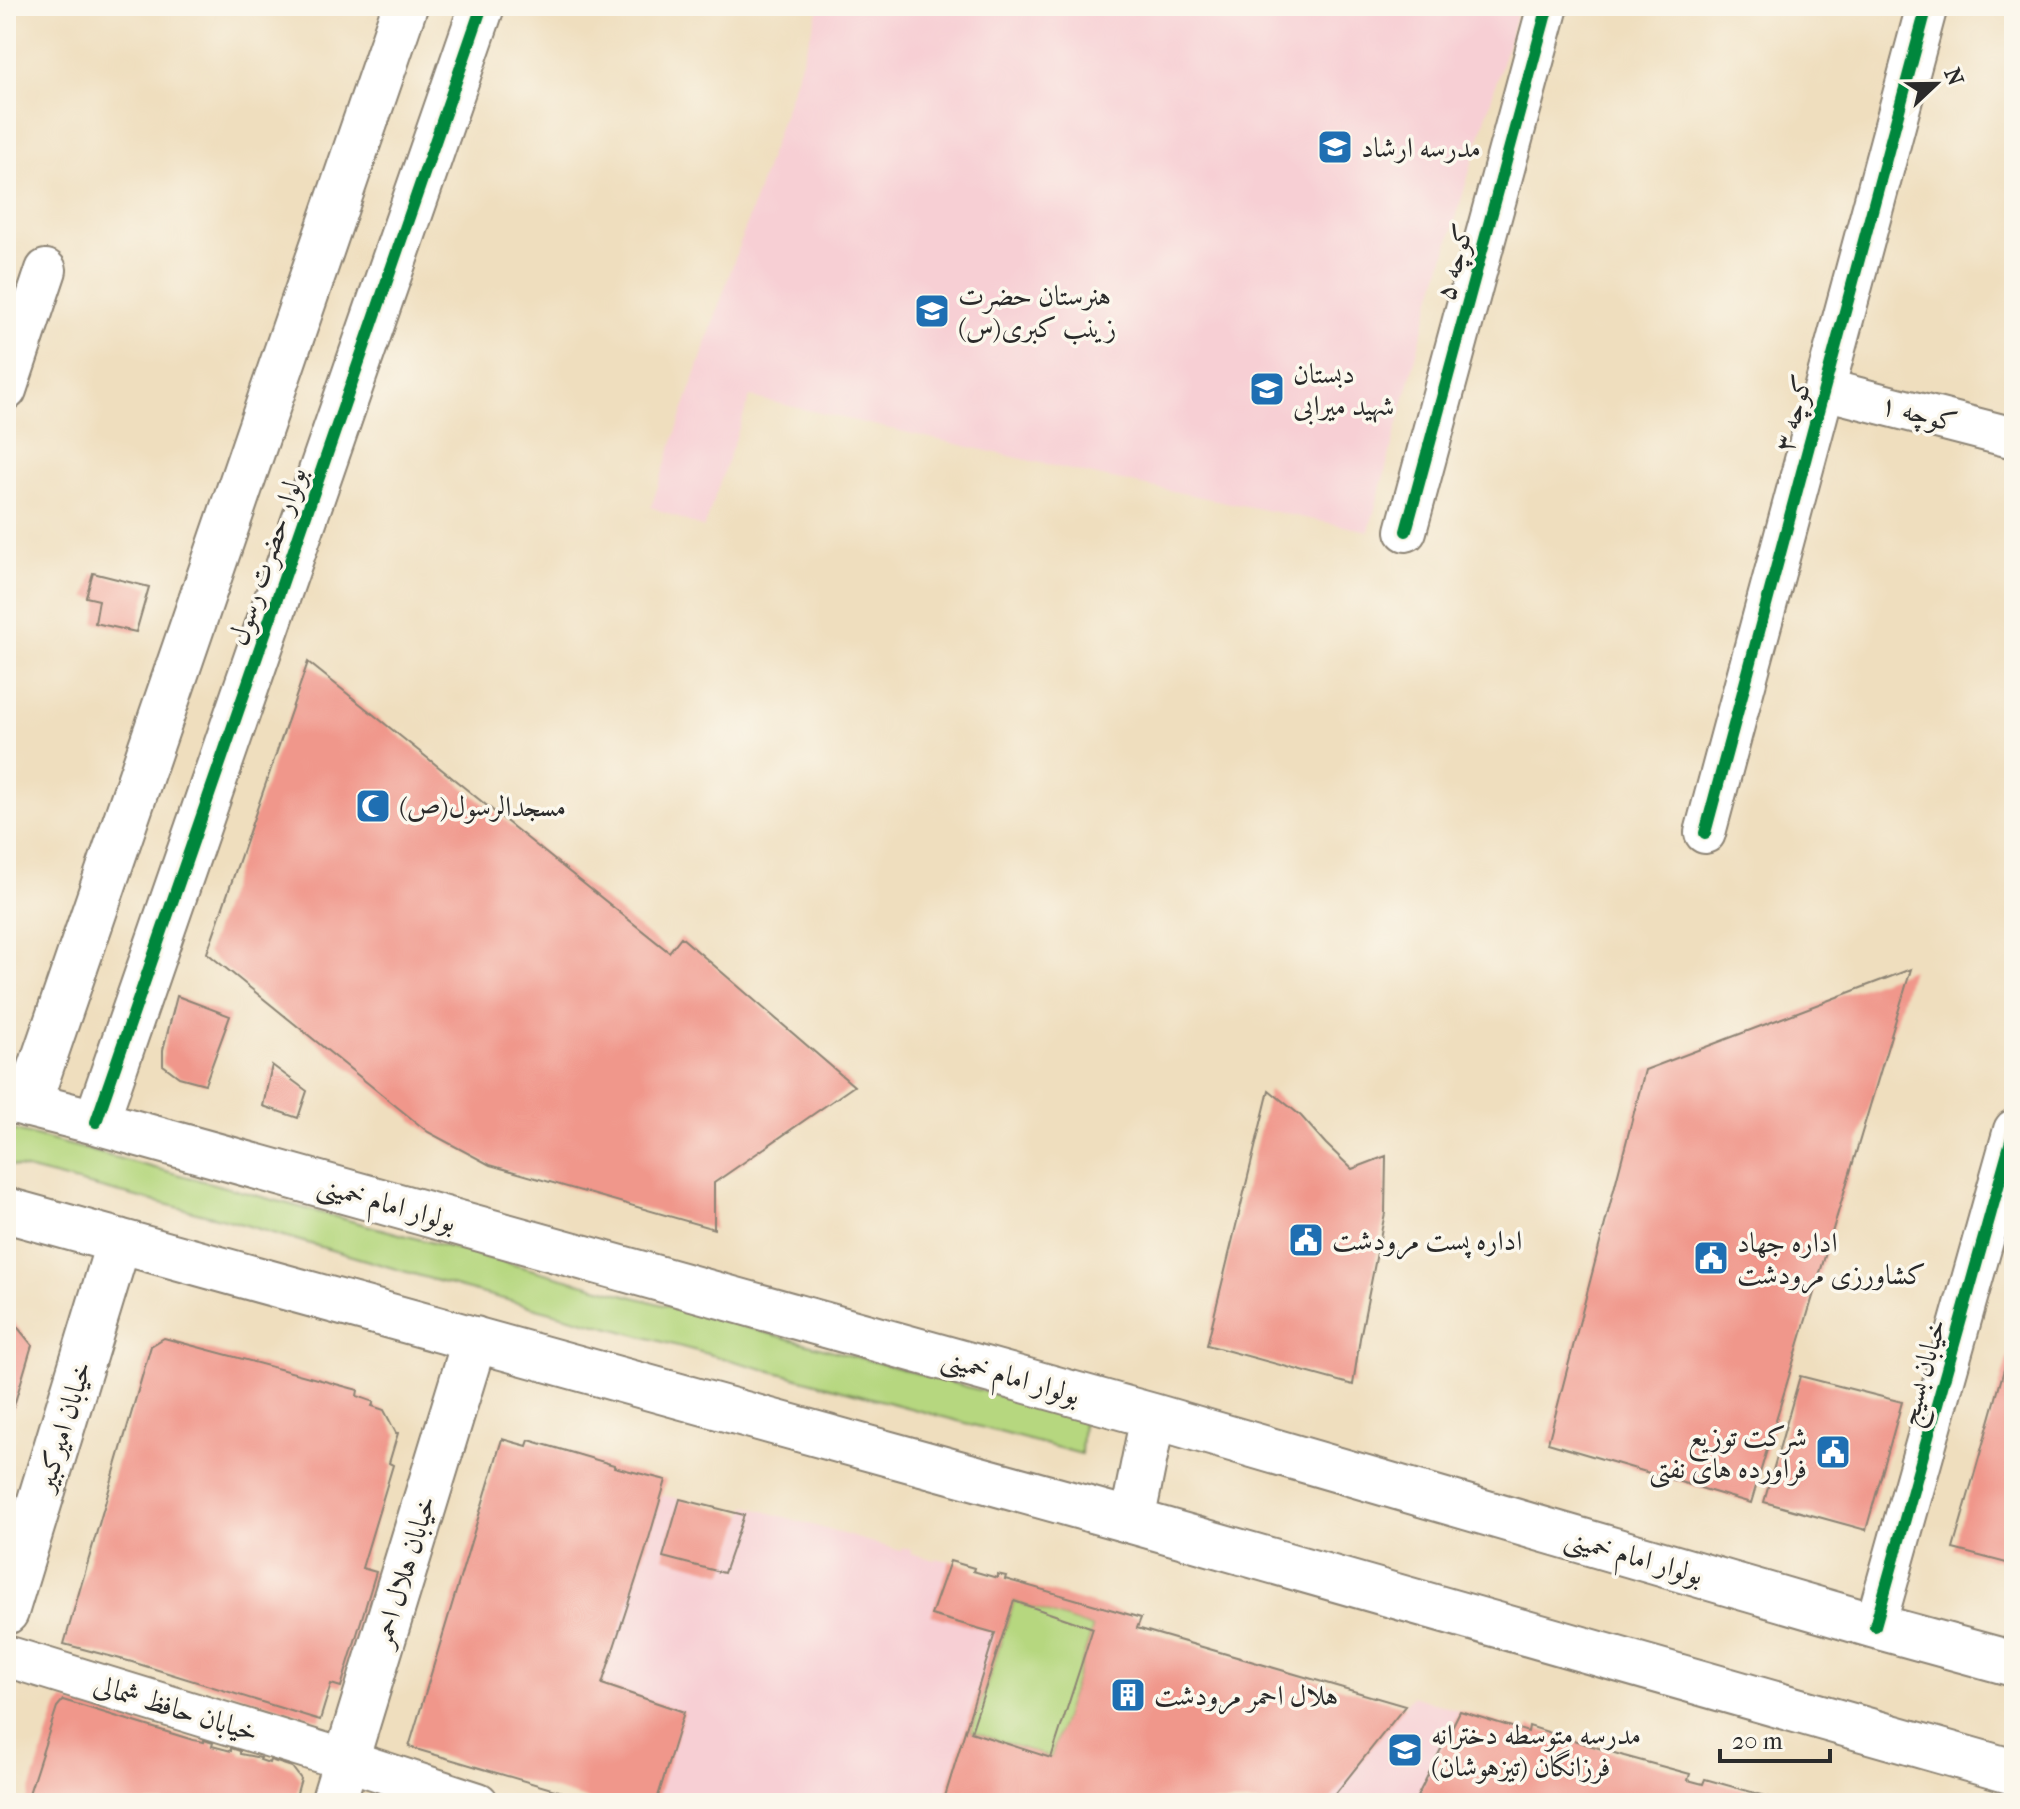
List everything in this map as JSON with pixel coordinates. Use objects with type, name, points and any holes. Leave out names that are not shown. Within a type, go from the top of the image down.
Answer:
[{"type":"main road","name":"بولوار حضرت رسول","points":[[17,1102],[51,1040],[405,6]]},
{"type":"main road","name":"بولوار حضرت رسول","points":[[96,1122],[482,6]]},
{"type":"main road","points":[[51,1040],[117,1065]]},
{"type":"main road","name":"بولوار امام خمینی","points":[[17,1102],[1153,1416],[2014,1664]]},
{"type":"main road","points":[[6,1210],[1132,1521],[2014,1772]]},
{"type":"main road","name":"خیابان امیرکبیر","points":[[6,1612],[119,1241]]},
{"type":"main road","name":"خیابان هلال احمر","points":[[333,1803],[475,1339]]},
{"type":"main road","points":[[1132,1521],[1153,1416]]},
{"type":"street","name":"کوچه ۵","points":[[1406,531],[1548,6]]},
{"type":"street","name":"کوچه ۳","points":[[1705,833],[1927,6]]},
{"type":"street","points":[[6,390],[46,270]]},
{"type":"street","name":"کوچه ۱","points":[[1824,389],[2014,438]]},
{"type":"street","name":"خیابان بسیج","points":[[1875,1626],[2014,1130]]},
{"type":"street","name":"خیابان حافظ شمالی","points":[[6,1656],[478,1803]]},
{"type":"shaded area","points":[[820,6],[1519,6],[1431,301],[1369,531],[1102,477],[750,397],[704,528],[651,507]]},
{"type":"shaded area","points":[[662,1495],[680,1499],[664,1556],[724,1573],[747,1506],[901,1551],[902,1547],[935,1560],[950,1561],[932,1615],[995,1633],[943,1803],[656,1803],[684,1712],[602,1684]]},
{"type":"shaded area","name":"مدرسه متوسطه دخترانه فرزانگان (تیزهوشان)","points":[[1412,1696],[1460,1711],[1414,1803],[1328,1803]]},
{"type":"green space","points":[[6,1128],[1083,1418],[1081,1454],[458,1287],[228,1220],[6,1164]]},
{"type":"green space","points":[[1014,1601],[1093,1628],[1051,1758],[971,1732]]},
{"type":"building","points":[[93,573],[149,587],[136,632],[95,623],[99,600],[86,597]]},
{"type":"building","name":"مسجدالرسول(ص)","points":[[308,662],[669,952],[681,937],[854,1086],[714,1183],[714,1229],[490,1165],[428,1132],[207,953]]},
{"type":"building","name":"اداره جهاد کشاورزی مرودشت","points":[[1911,969],[1751,1503],[1548,1443],[1645,1070]]},
{"type":"building","points":[[177,996],[230,1016],[205,1084],[179,1077],[163,1065],[163,1050]]},
{"type":"building","points":[[272,1065],[307,1091],[298,1118],[263,1106]]},
{"type":"building","name":"اداره پست مرودشت","points":[[1269,1090],[1301,1116],[1352,1169],[1386,1156],[1385,1213],[1353,1385],[1207,1345]]},
{"type":"building","points":[[6,1313],[32,1345],[7,1429],[6,1429]]},
{"type":"building","points":[[164,1338],[358,1390],[357,1396],[374,1402],[372,1406],[384,1410],[398,1433],[389,1463],[393,1465],[362,1568],[376,1572],[341,1687],[331,1684],[320,1720],[64,1644],[151,1346]]},
{"type":"building","points":[[2014,1338],[2014,1565],[1953,1549]]},
{"type":"building","name":"شرکت توزیع فراورده های نفتی","points":[[1800,1376],[1902,1402],[1866,1530],[1764,1502]]},
{"type":"building","points":[[502,1439],[527,1446],[529,1440],[666,1480],[602,1684],[684,1712],[656,1803],[599,1803],[409,1747]]},
{"type":"building","points":[[680,1499],[744,1515],[724,1573],[663,1557]]},
{"type":"building","points":[[950,1561],[974,1568],[973,1571],[997,1578],[997,1574],[1006,1576],[1005,1579],[1141,1618],[1137,1628],[1405,1706],[1328,1803],[943,1803],[995,1633],[931,1615]],"holes":[[[1014,1601],[1093,1628],[1051,1758],[971,1732]]]},
{"type":"building","points":[[63,1700],[193,1740],[204,1740],[213,1743],[212,1746],[231,1751],[231,1748],[269,1763],[270,1760],[292,1767],[301,1779],[294,1803],[26,1803],[57,1707]]},
{"type":"building","points":[[1460,1711],[1528,1732],[1529,1726],[1690,1774],[1688,1780],[1703,1784],[1705,1779],[1791,1803],[1414,1803]]},
{"type":"cycle path","points":[[96,1122],[482,6]]},
{"type":"cycle path","points":[[1406,531],[1548,6]]},
{"type":"cycle path","points":[[1705,833],[1927,6]]},
{"type":"cycle path","points":[[1875,1626],[2014,1130]]},
{"type":"place","name":"مدرسه ارشاد","points":[[1335,147]]},
{"type":"place","name":"هنرستان حضرت زینب کبری(س)","points":[[932,311]]},
{"type":"place","name":"دبستان شهید میرابی","points":[[1267,389]]},
{"type":"place","name":"مسجدالرسول(ص)","points":[[373,806]]},
{"type":"place","name":"اداره پست مرودشت","points":[[1306,1240]]},
{"type":"place","name":"اداره جهاد کشاورزی مرودشت","points":[[1711,1258]]},
{"type":"place","name":"شرکت توزیع فراورده های نفتی","points":[[1833,1452]]},
{"type":"place","name":"هلال احمر مرودشت","points":[[1128,1695]]},
{"type":"place","name":"مدرسه متوسطه دخترانه فرزانگان (تیزهوشان)","points":[[1405,1750]]}]
